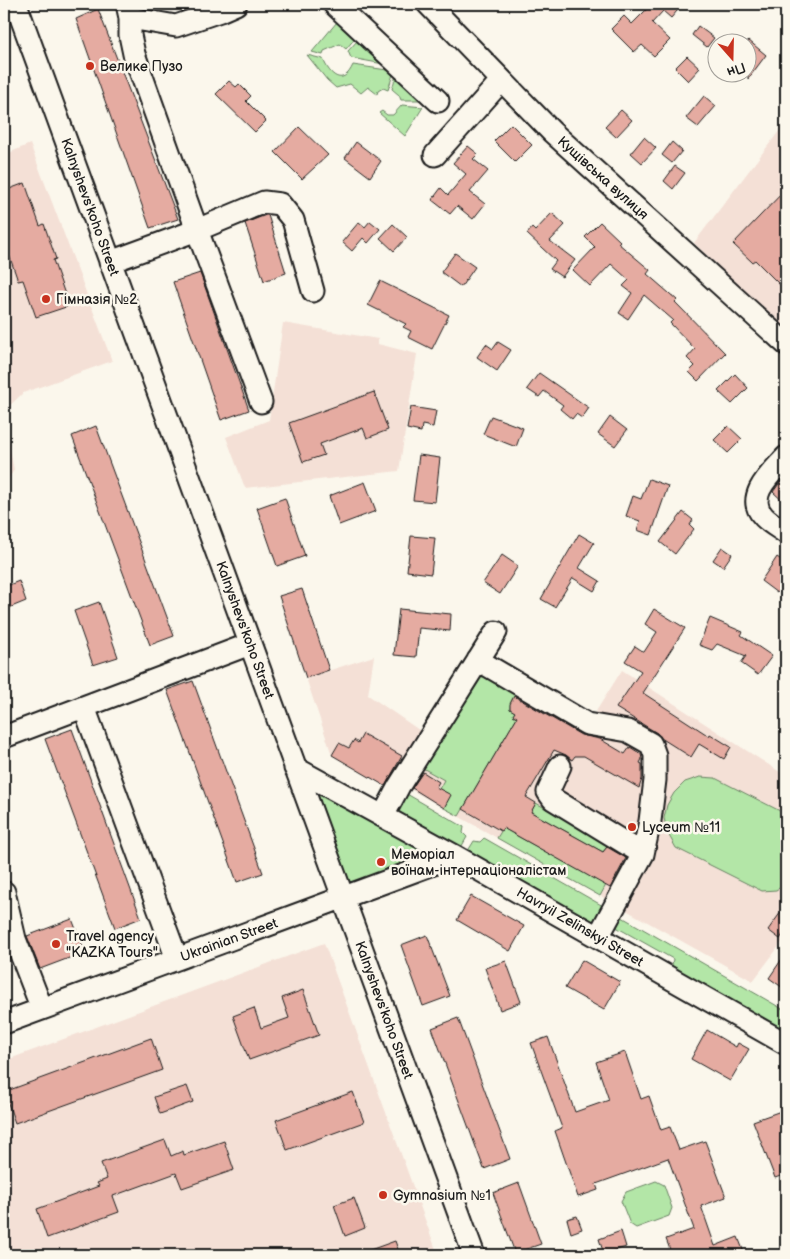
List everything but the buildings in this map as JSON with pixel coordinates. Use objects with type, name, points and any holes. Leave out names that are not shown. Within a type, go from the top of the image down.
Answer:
[{"type":"street","name":"Kalnyshevsʹkoho Street","points":[[16,4],[474,1255]]},
{"type":"street","points":[[236,4],[176,26],[129,11],[130,35],[134,54],[197,230],[262,402]]},
{"type":"street","points":[[334,4],[438,101]]},
{"type":"street","name":"Кущівська вулиця","points":[[428,4],[552,132],[786,344]]},
{"type":"street","points":[[436,155],[501,81]]},
{"type":"street","points":[[110,262],[197,230],[264,202],[280,204],[293,220],[313,291]]},
{"type":"street","points":[[786,457],[761,485],[758,491],[758,508],[762,516],[786,533]]},
{"type":"street","points":[[383,816],[399,786],[496,632]]},
{"type":"street","points":[[4,738],[250,644]]},
{"type":"street","points":[[478,660],[587,724],[628,731],[651,744],[655,755],[656,780],[643,854],[598,938]]},
{"type":"street","points":[[84,707],[177,959]]},
{"type":"street","points":[[560,766],[548,792],[554,799],[643,854]]},
{"type":"street","name":"Havryil Zelinskyi Street","points":[[295,768],[455,856],[786,1044]]},
{"type":"street","name":"Ukrainian Street","points":[[4,1023],[455,856]]},
{"type":"street","points":[[4,892],[15,939],[42,1009]]},
{"type":"shaded area","points":[[786,122],[786,333],[694,243]]},
{"type":"shaded area","name":"Гімназія №2","points":[[30,144],[112,361],[23,393],[4,411],[4,155]]},
{"type":"shaded area","points":[[283,323],[378,339],[378,344],[417,354],[399,471],[245,488],[226,437],[269,420]]},
{"type":"shaded area","points":[[4,419],[14,470],[7,481],[4,482]]},
{"type":"shaded area","name":"Lyceum №11","points":[[374,656],[368,695],[435,741],[486,659],[590,721],[622,670],[786,776],[786,937],[753,981],[390,778],[385,786],[332,755],[306,678]]},
{"type":"shaded area","points":[[324,943],[438,1255],[4,1255],[4,1061]]},
{"type":"green space","points":[[337,22],[356,37],[346,49],[340,44],[324,51],[323,55],[312,52]]},
{"type":"green space","points":[[358,40],[389,65],[351,58],[348,51]]},
{"type":"green space","points":[[307,55],[323,59],[329,70],[337,77],[345,76],[353,65],[394,71],[388,90],[383,88],[377,94],[368,87],[361,93],[350,84],[336,88]]},
{"type":"green space","points":[[397,72],[425,100],[401,100],[399,95],[392,89]]},
{"type":"green space","points":[[402,105],[423,107],[405,136],[379,113],[382,111],[387,115],[393,115]]},
{"type":"green space","points":[[481,668],[519,694],[513,698],[510,706],[510,709],[515,712],[513,715],[517,717],[459,816],[444,808],[439,789],[444,780],[419,766]]},
{"type":"green space","points":[[700,777],[715,778],[786,814],[786,884],[776,890],[762,891],[676,848],[667,832],[664,818],[667,805],[674,793],[685,782]]},
{"type":"green space","points":[[325,793],[430,854],[429,859],[349,885],[316,799],[320,794]]},
{"type":"green space","points":[[405,793],[464,827],[463,833],[467,837],[459,851],[393,813]]},
{"type":"green space","points":[[536,803],[609,844],[603,852],[531,812]]},
{"type":"green space","points":[[503,828],[606,885],[600,896],[497,838]]},
{"type":"green space","points":[[484,838],[610,910],[599,930],[466,854],[474,841],[480,842]]},
{"type":"green space","points":[[615,913],[786,1011],[786,1029],[782,1035],[671,971],[673,959],[609,923]]},
{"type":"green space","points":[[656,1181],[664,1185],[672,1208],[669,1216],[636,1228],[630,1224],[621,1201],[626,1192]]},
{"type":"place","name":"Велике Пузо","points":[[90,66]]},
{"type":"place","name":"Гімназія №2","points":[[46,299]]},
{"type":"place","name":"Lyceum №11","points":[[632,827]]},
{"type":"place","name":"Меморіал воїнам-інтернаціоналістам","points":[[381,862]]},
{"type":"place","name":"Travel agency \"KAZKA Tours\"","points":[[56,944]]},
{"type":"place","name":"Gymnasium №1","points":[[383,1195]]}]
